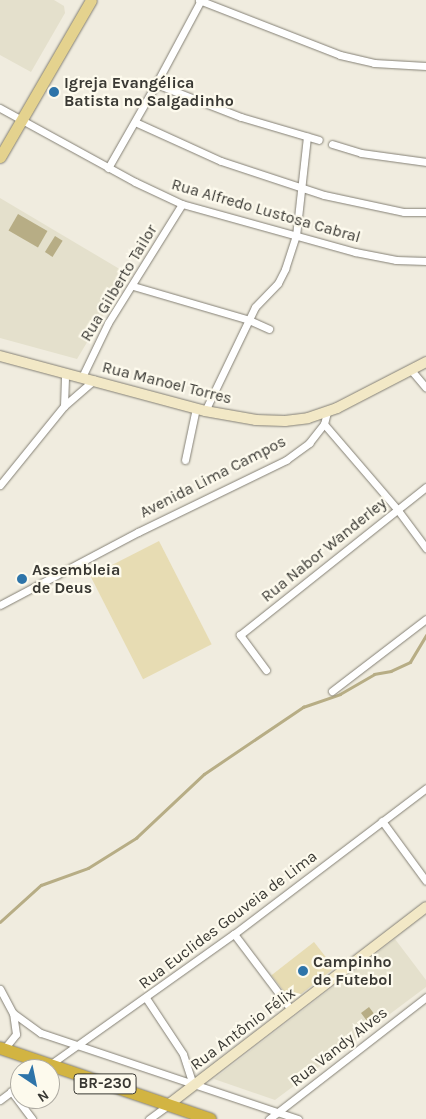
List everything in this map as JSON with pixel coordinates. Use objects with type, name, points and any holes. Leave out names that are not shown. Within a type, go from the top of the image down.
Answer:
[{"type":"highway","name":"BR-230","points":[[2,1048],[27,1059]]},
{"type":"highway","name":"BR-230","points":[[60,1071],[168,1105],[195,1117],[210,1119]]},
{"type":"main road","points":[[0,157],[91,0]]},
{"type":"main road","name":"Rua Manoel Torres","points":[[0,356],[200,409],[256,420],[285,421],[308,418],[327,412]]},
{"type":"main road","points":[[327,412],[426,362]]},
{"type":"main road","name":"Rua Antônio Félix","points":[[168,1105],[426,907]]},
{"type":"street","points":[[108,168],[136,122],[200,0],[340,55],[374,63],[426,66]]},
{"type":"street","points":[[156,84],[241,117],[319,140]]},
{"type":"street","name":"Rua Alfredo Lustosa Cabral","points":[[0,108],[108,168],[182,204],[373,256],[426,261]]},
{"type":"street","points":[[136,122],[221,161],[302,187],[380,208],[404,212],[426,212]]},
{"type":"street","points":[[185,460],[200,409],[249,320],[262,299],[278,283],[286,269],[296,236],[307,137]]},
{"type":"street","points":[[332,144],[361,152],[426,162]]},
{"type":"street","name":"Rua Gilberto Tailor","points":[[82,377],[104,330],[182,204]]},
{"type":"street","points":[[132,286],[249,320],[270,329]]},
{"type":"street","points":[[411,370],[426,388]]},
{"type":"street","points":[[64,406],[65,372]]},
{"type":"street","points":[[0,485],[64,406],[94,380]]},
{"type":"street","name":"Avenida Lima Campos","points":[[0,605],[138,532],[286,460],[308,443],[324,424],[327,412]]},
{"type":"street","points":[[324,424],[397,510],[426,548]]},
{"type":"street","name":"Rua Nabor Wanderley","points":[[266,670],[240,635],[426,488]]},
{"type":"street","points":[[332,691],[426,619]]},
{"type":"street","name":"Rua Euclides Gouveia de Lima","points":[[57,1059],[234,934],[426,788]]},
{"type":"street","points":[[382,821],[426,881]]},
{"type":"street","points":[[234,934],[292,1011]]},
{"type":"street","points":[[0,990],[13,1013],[16,1034],[2,1048]]},
{"type":"street","name":"Rua Vandy Alves","points":[[269,1119],[426,997]]},
{"type":"street","points":[[146,998],[182,1054],[193,1086]]},
{"type":"street","points":[[13,1013],[41,1033],[193,1086],[279,1111],[298,1119]]},
{"type":"street","points":[[0,1100],[10,1092]]},
{"type":"street","name":"Rua Antônio Félix","points":[[149,1119],[168,1105]]},
{"type":"shaded area","points":[[0,0],[54,0],[64,6],[65,13],[31,72],[0,55]]},
{"type":"shaded area","points":[[0,198],[128,274],[77,359],[0,338]]},
{"type":"shaded area","points":[[18,214],[47,231],[38,247],[8,230]]},
{"type":"shaded area","points":[[55,236],[63,241],[53,257],[45,252]]},
{"type":"shaded area","points":[[159,541],[212,644],[143,679],[90,576]]},
{"type":"shaded area","points":[[395,939],[426,980],[426,987],[275,1100],[214,1079]]},
{"type":"shaded area","name":"Campinho de Futebol","points":[[314,942],[334,968],[292,1001],[271,975]]},
{"type":"shaded area","points":[[369,1007],[378,1019],[370,1025],[361,1013]]},
{"type":"waterway","points":[[0,922],[41,885],[88,868],[136,838],[204,774],[303,707],[340,694],[374,674],[391,671],[410,662],[426,635]]},
{"type":"place","name":"Igreja Evangélica Batista no Salgadinho","points":[[54,92]]},
{"type":"place","name":"Assembleia de Deus","points":[[22,579]]},
{"type":"place","name":"Campinho de Futebol","points":[[303,971]]}]
